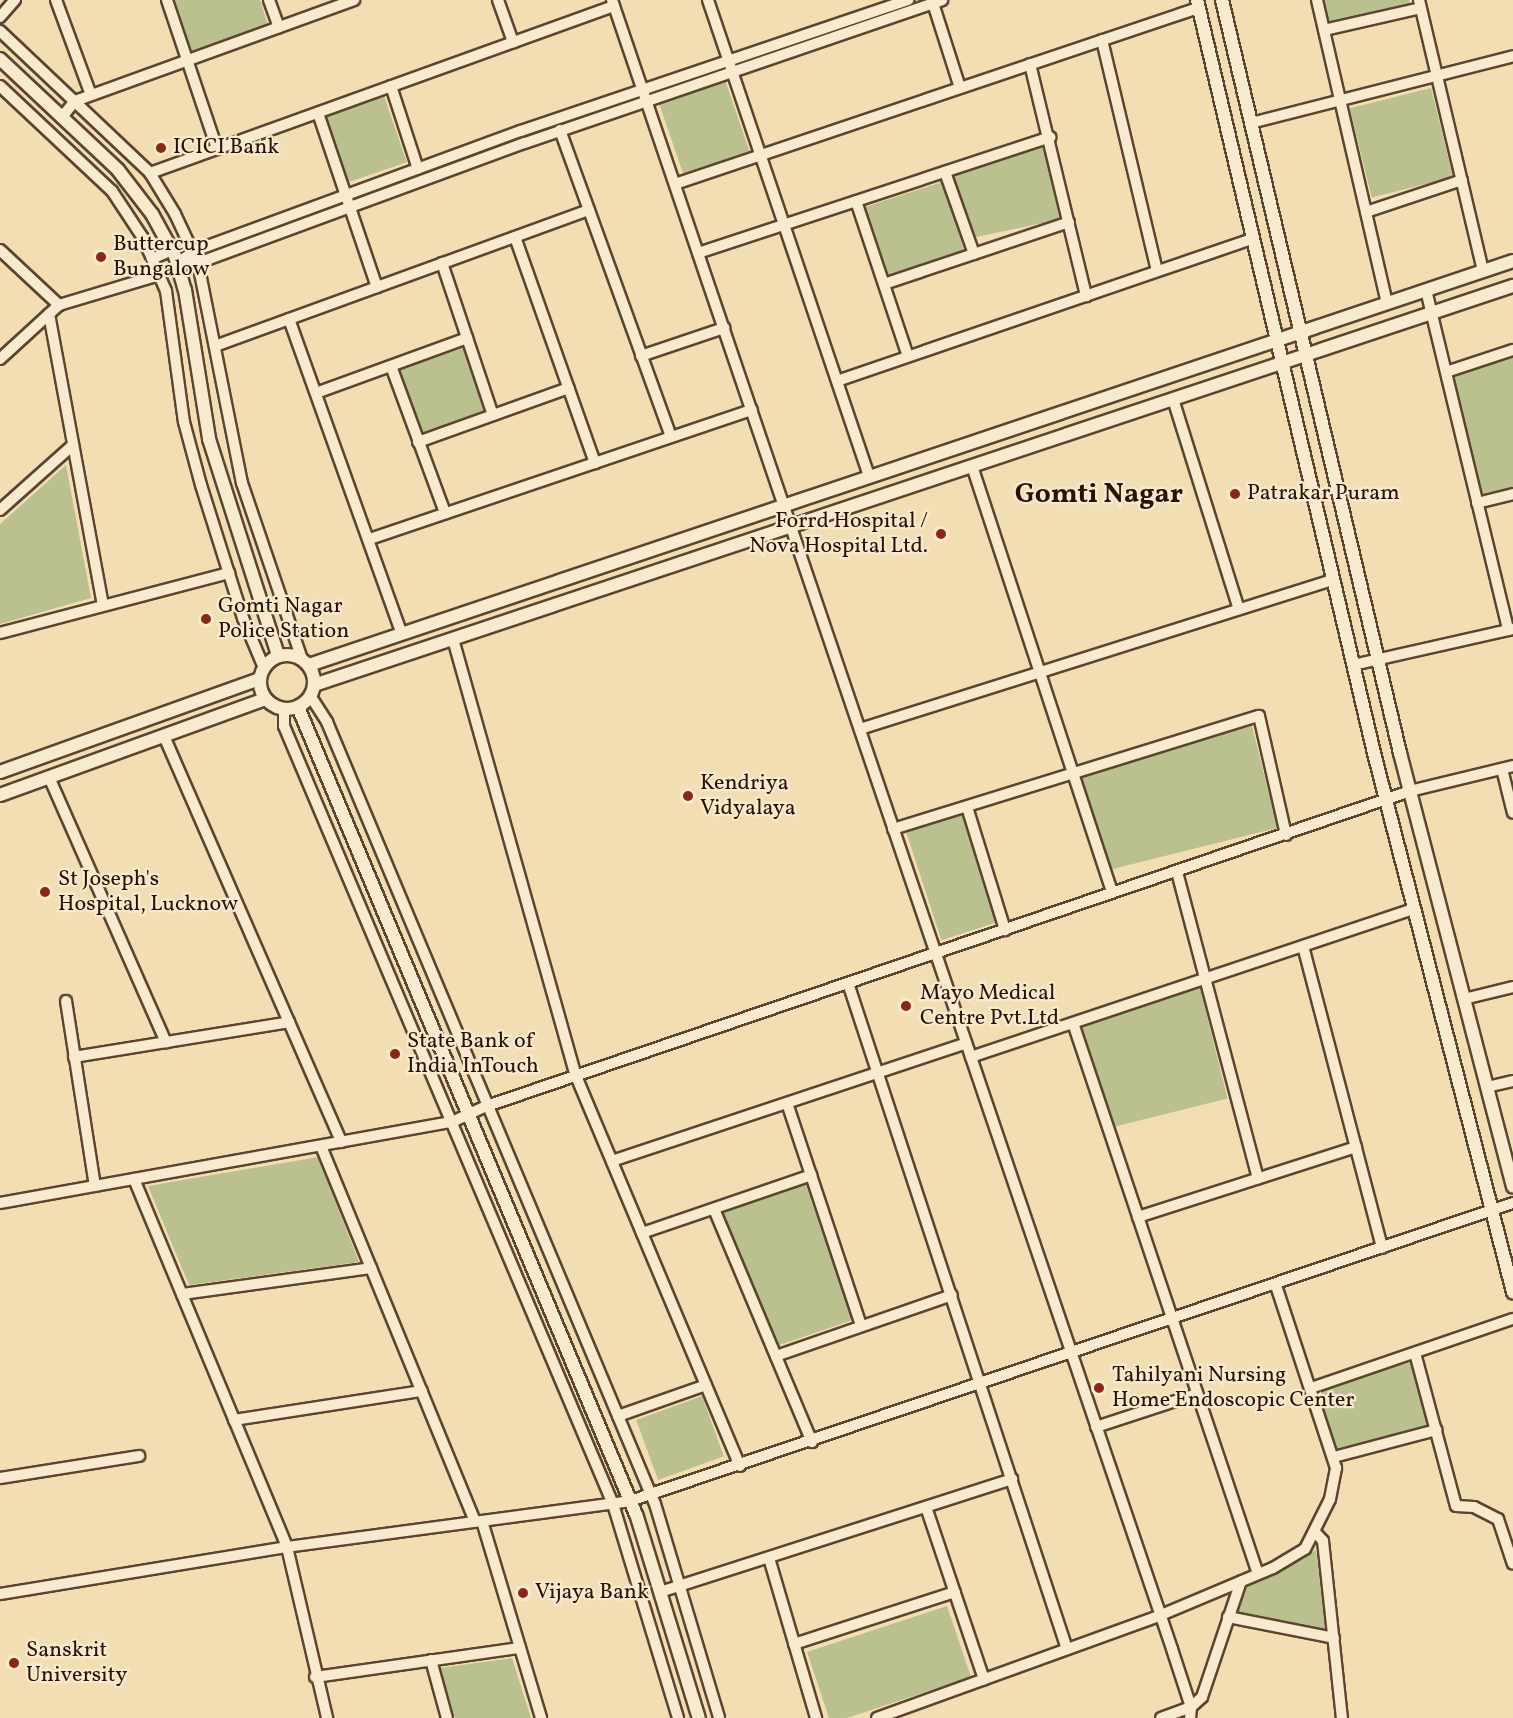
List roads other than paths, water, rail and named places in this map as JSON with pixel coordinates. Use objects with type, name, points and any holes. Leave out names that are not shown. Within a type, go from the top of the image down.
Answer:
[{"type":"street","points":[[0,17],[15,0]]},
{"type":"street","points":[[56,0],[91,95]]},
{"type":"street","points":[[167,0],[216,149]]},
{"type":"street","points":[[269,0],[279,27]]},
{"type":"street","points":[[62,117],[75,101],[354,0]]},
{"type":"street","points":[[498,0],[513,42]]},
{"type":"street","points":[[708,0],[869,476]]},
{"type":"street","points":[[177,263],[194,251],[418,169],[645,95],[908,0]]},
{"type":"street","points":[[1221,0],[1410,791],[1512,1180]]},
{"type":"street","points":[[1317,0],[1387,303]]},
{"type":"street","points":[[731,65],[935,1],[960,88]]},
{"type":"street","points":[[150,173],[513,42],[613,3],[1161,1615],[1190,1713]]},
{"type":"street","points":[[675,184],[1102,40],[1198,4],[1251,238],[1386,801],[1513,1292]]},
{"type":"street","points":[[1324,30],[1420,4],[1483,271]]},
{"type":"street","points":[[0,31],[150,173],[194,251],[215,346],[232,446],[313,691],[651,1495],[719,1718]]},
{"type":"street","points":[[1102,40],[1157,271]]},
{"type":"street","points":[[1251,123],[1513,56]]},
{"type":"street","points":[[0,60],[118,170],[152,214],[172,250],[177,263],[209,439],[278,655]]},
{"type":"street","points":[[1030,64],[1050,137],[1086,296]]},
{"type":"street","points":[[0,86],[112,191],[159,275],[172,323],[184,422],[229,573],[262,673],[265,699]]},
{"type":"street","points":[[391,86],[418,169]]},
{"type":"street","points":[[177,263],[198,263],[560,130],[645,95]]},
{"type":"street","points":[[318,113],[348,208],[377,287]]},
{"type":"street","points":[[560,130],[671,437]]},
{"type":"street","points":[[698,253],[1050,137]]},
{"type":"street","points":[[945,172],[974,254]]},
{"type":"street","points":[[1366,212],[1461,180]]},
{"type":"street","points":[[856,201],[908,356]]},
{"type":"street","points":[[215,346],[589,210]]},
{"type":"street","points":[[884,284],[1069,222]]},
{"type":"street","points":[[515,237],[595,463]]},
{"type":"street","points":[[837,381],[1251,238]]},
{"type":"street","points":[[0,250],[59,305]]},
{"type":"street","points":[[152,259],[172,250]]},
{"type":"street","points":[[278,655],[305,662],[402,634],[1513,261]]},
{"type":"street","points":[[442,263],[493,415]]},
{"type":"street","points":[[0,359],[59,305],[159,275]]},
{"type":"street","points":[[265,699],[284,710],[298,707],[313,691],[453,639],[1513,286]]},
{"type":"street","points":[[1353,665],[1511,630],[1477,503],[1426,290]]},
{"type":"street","points":[[49,314],[103,604]]},
{"type":"street","points":[[289,319],[370,539],[402,634]]},
{"type":"street","points":[[641,356],[724,328]]},
{"type":"street","points":[[316,393],[467,338]]},
{"type":"street","points":[[1446,372],[1513,350]]},
{"type":"street","points":[[390,366],[445,513]]},
{"type":"street","points":[[418,442],[569,388]]},
{"type":"street","points":[[1173,399],[1239,609]]},
{"type":"street","points":[[370,539],[752,410]]},
{"type":"street","points":[[0,510],[73,445]]},
{"type":"street","points":[[972,466],[1112,894]]},
{"type":"street","points":[[1477,503],[1513,494]]},
{"type":"street","points":[[0,633],[103,604],[229,573]]},
{"type":"street","points":[[860,729],[1332,580]]},
{"type":"street","points":[[453,639],[576,1076],[740,1466]]},
{"type":"street","points":[[0,771],[262,673],[278,655]]},
{"type":"street","points":[[0,795],[265,699]]},
{"type":"street","points":[[298,707],[630,1501],[699,1718]]},
{"type":"street","points":[[284,710],[284,726],[613,1504],[678,1718]]},
{"type":"street","points":[[893,829],[1258,716],[1286,835]]},
{"type":"street","points":[[164,736],[341,1142]]},
{"type":"street","points":[[0,1203],[452,1122],[488,1106],[1410,791],[1513,766]]},
{"type":"street","points":[[1502,769],[1513,813]]},
{"type":"street","points":[[49,777],[166,1042]]},
{"type":"street","points":[[968,807],[1005,930]]},
{"type":"street","points":[[1177,872],[1258,1178]]},
{"type":"street","points":[[971,1057],[1413,909]]},
{"type":"street","points":[[1304,946],[1382,1248]]},
{"type":"street","points":[[848,983],[983,1385],[1067,1649]]},
{"type":"street","points":[[1464,999],[1513,987]]},
{"type":"street","points":[[66,1001],[95,1186]]},
{"type":"street","points":[[74,1057],[289,1022]]},
{"type":"street","points":[[1073,1023],[1258,1574]]},
{"type":"street","points":[[612,1161],[966,1043]]},
{"type":"street","points":[[1487,1087],[1513,1081]]},
{"type":"street","points":[[787,1102],[861,1326]]},
{"type":"street","points":[[321,1146],[479,1522],[542,1718]]},
{"type":"street","points":[[1138,1217],[1356,1147]]},
{"type":"street","points":[[642,1233],[811,1175]]},
{"type":"street","points":[[134,1179],[287,1547],[315,1677],[327,1718]]},
{"type":"street","points":[[0,1594],[287,1547],[630,1501],[1072,1355],[1513,1203]]},
{"type":"street","points":[[714,1209],[812,1442]]},
{"type":"street","points":[[182,1294],[372,1268]]},
{"type":"street","points":[[877,1718],[1161,1615],[1258,1574],[1305,1549],[1316,1532],[1330,1499],[1336,1468],[1276,1285]]},
{"type":"street","points":[[776,1356],[952,1295]]},
{"type":"street","points":[[1311,1388],[1513,1319]]},
{"type":"street","points":[[1415,1353],[1456,1506],[1474,1507],[1498,1519],[1513,1564]]},
{"type":"street","points":[[618,1416],[706,1385]]},
{"type":"street","points":[[234,1420],[422,1391]]},
{"type":"street","points":[[1096,1427],[1197,1394]]},
{"type":"street","points":[[1334,1457],[1436,1430]]},
{"type":"street","points":[[0,1478],[139,1456]]},
{"type":"street","points":[[660,1592],[1012,1479]]},
{"type":"street","points":[[926,1507],[984,1679]]},
{"type":"street","points":[[1316,1532],[1323,1541],[1342,1718]]},
{"type":"street","points":[[769,1558],[816,1718]]},
{"type":"street","points":[[1161,1718],[1190,1713],[1202,1697],[1241,1581]]},
{"type":"street","points":[[794,1644],[955,1592]]},
{"type":"street","points":[[1228,1617],[1334,1638]]},
{"type":"street","points":[[315,1677],[520,1648]]},
{"type":"street","points":[[431,1660],[447,1718]]},
{"type":"place","name":"ICICI Bank","points":[[161,148]]},
{"type":"place","name":"Buttercup Bungalow","points":[[101,257]]},
{"type":"place","name":"Patrakar Puram","points":[[1235,494]]},
{"type":"place","name":"Forrd Hospital / Nova Hospital Ltd.","points":[[941,534]]},
{"type":"place","name":"Gomti Nagar Police Station","points":[[206,619]]},
{"type":"place","name":"Kendriya Vidyalaya","points":[[688,796]]},
{"type":"place","name":"St Joseph's Hospital, Lucknow","points":[[45,892]]},
{"type":"place","name":"Mayo Medical Centre Pvt.Ltd","points":[[906,1006]]},
{"type":"place","name":"State Bank of India InTouch","points":[[395,1054]]},
{"type":"place","name":"Tahilyani Nursing Home Endoscopic Center","points":[[1099,1388]]},
{"type":"place","name":"Vijaya Bank","points":[[523,1593]]},
{"type":"place","name":"Sanskrit University","points":[[14,1663]]},
{"type":"district","name":"Gomti Nagar","points":[[1099,495]]}]
